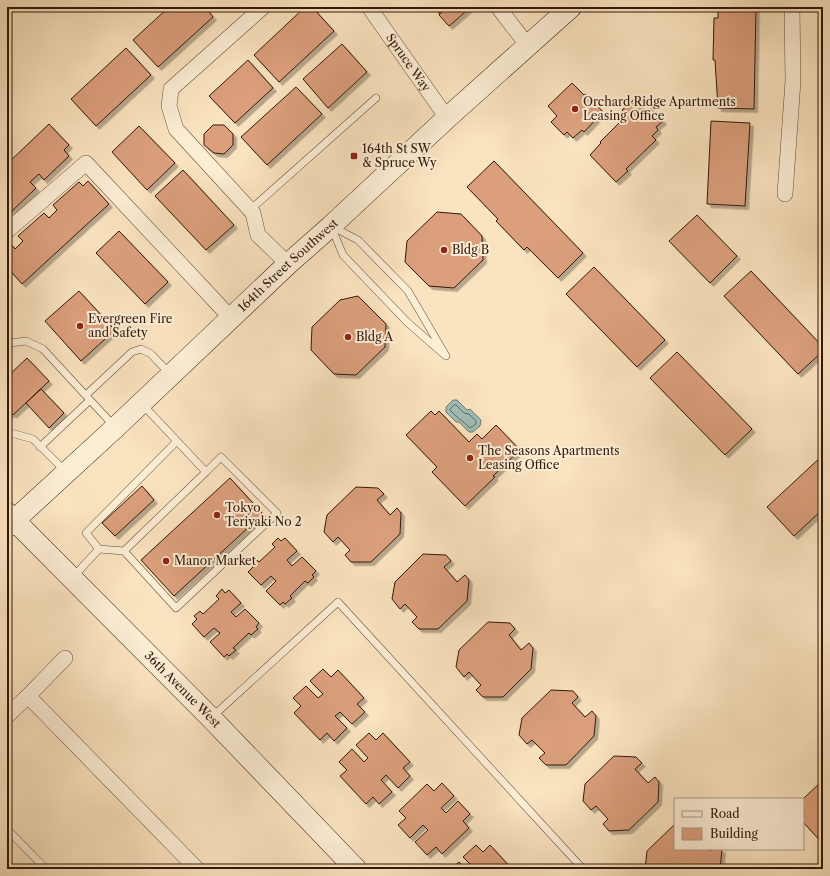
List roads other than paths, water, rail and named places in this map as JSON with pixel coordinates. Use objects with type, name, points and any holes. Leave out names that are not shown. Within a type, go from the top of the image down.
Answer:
[{"type":"main road","name":"164th Street Southwest","points":[[9,520],[66,473],[288,264],[571,7]]},
{"type":"main road","name":"36th Avenue West","points":[[9,520],[71,578],[211,718],[356,869]]},
{"type":"street","points":[[263,7],[171,89],[169,106],[176,129],[253,213],[258,235],[288,264]]},
{"type":"street","name":"Spruce Way","points":[[369,7],[447,118]]},
{"type":"street","points":[[498,7],[528,46]]},
{"type":"street","points":[[785,194],[792,81],[792,7]]},
{"type":"street","points":[[7,231],[86,163],[231,318]]},
{"type":"street","points":[[7,716],[65,658]]},
{"type":"street","points":[[28,696],[197,869]]},
{"type":"lane","points":[[250,210],[376,98]]},
{"type":"lane","points":[[331,226],[358,240],[408,291],[446,356],[407,322],[343,254],[331,226]]},
{"type":"lane","points":[[7,346],[10,343],[26,341],[42,349],[116,427]]},
{"type":"lane","points":[[40,447],[132,352],[141,349],[151,354],[171,375]]},
{"type":"lane","points":[[141,404],[206,472]]},
{"type":"lane","points":[[8,433],[33,439],[66,473]]},
{"type":"lane","points":[[124,551],[221,458],[277,514],[176,608],[124,551],[99,549],[86,532],[177,441]]},
{"type":"lane","points":[[71,578],[99,549]]},
{"type":"lane","points":[[211,718],[338,602],[583,869]]},
{"type":"lane","points":[[7,829],[46,869]]},
{"type":"water","points":[[453,400],[457,400],[467,410],[470,409],[481,420],[480,426],[473,432],[469,432],[446,412],[446,407]]},
{"type":"place","name":"Orchard Ridge Apartments Leasing Office","points":[[575,109]]},
{"type":"place","name":"164th St SW & Spruce Wy","points":[[354,156]]},
{"type":"place","name":"Bldg B","points":[[444,250]]},
{"type":"place","name":"Evergreen Fire and Safety","points":[[80,326]]},
{"type":"place","name":"Bldg A","points":[[348,337]]},
{"type":"place","name":"The Seasons Apartments Leasing Office","points":[[470,458]]},
{"type":"place","name":"Tokyo Teriyaki No 2","points":[[217,515]]},
{"type":"place","name":"Manor Market","points":[[166,561]]}]
